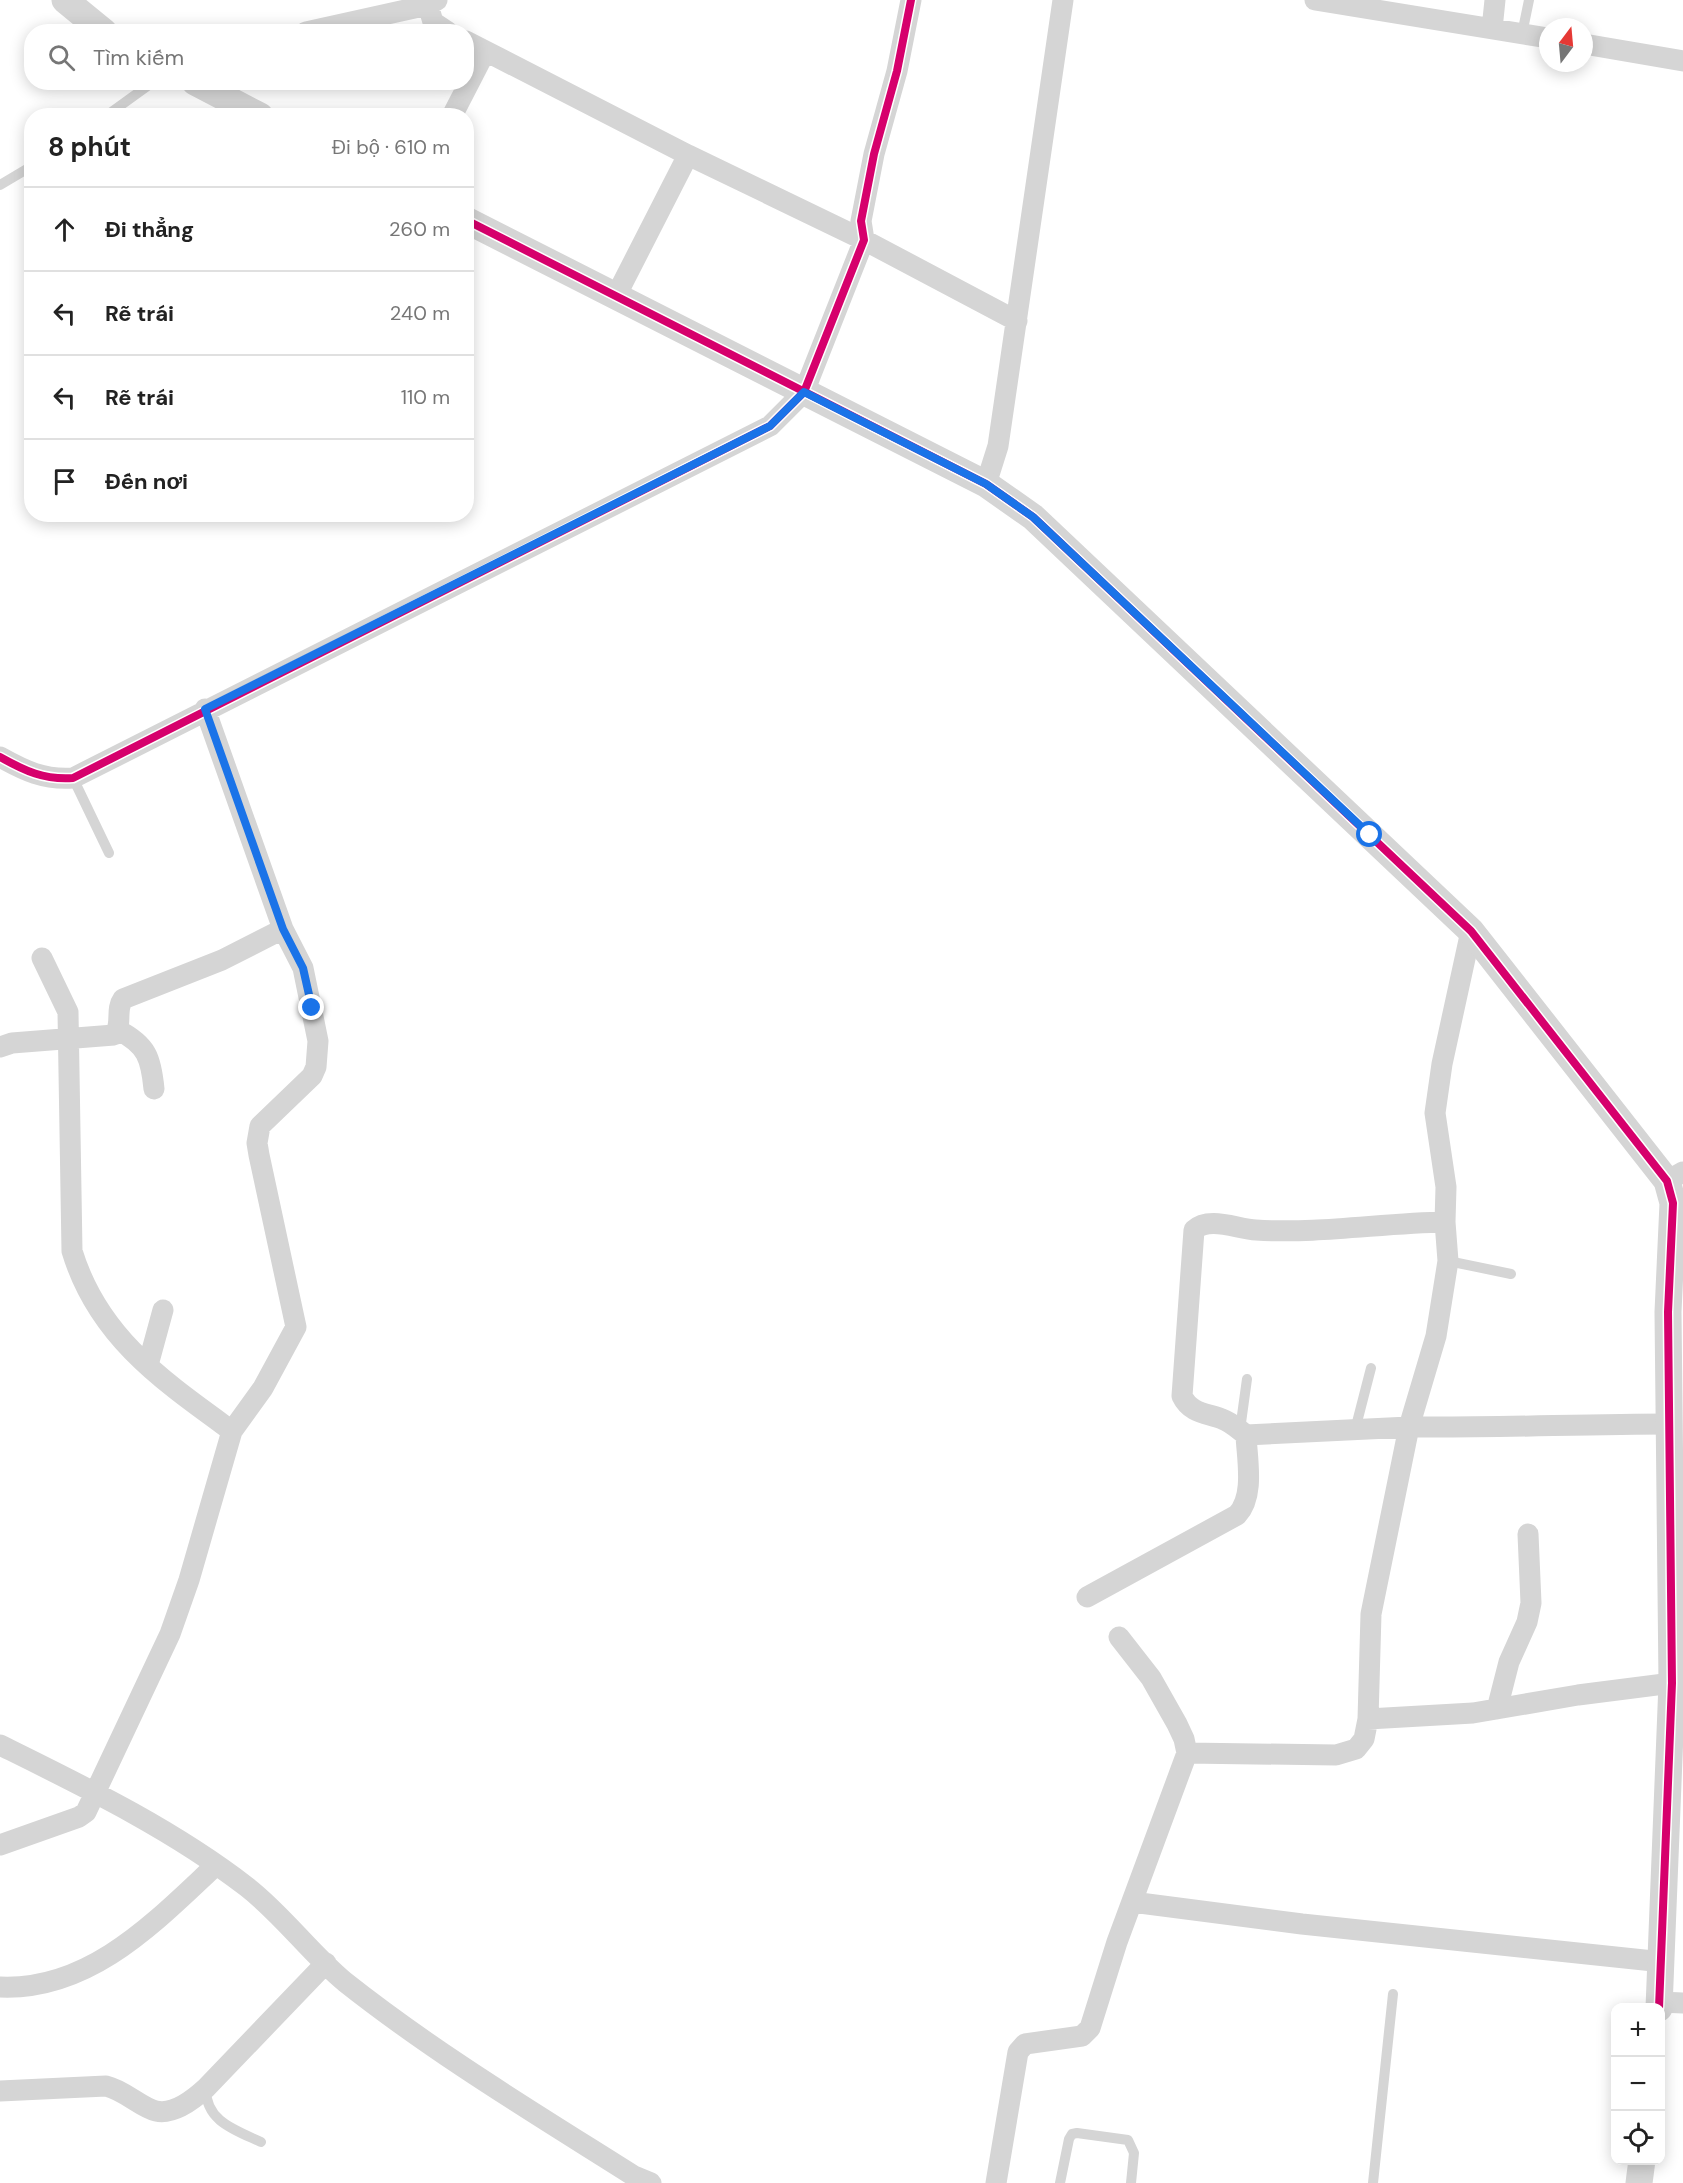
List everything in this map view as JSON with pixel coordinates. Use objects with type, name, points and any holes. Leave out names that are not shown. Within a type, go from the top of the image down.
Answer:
[{"type":"street","points":[[65,0],[94,24]]},
{"type":"street","points":[[0,756],[40,776],[56,779],[73,778],[205,709],[770,426],[804,392],[864,240],[861,221],[874,154],[897,71],[911,0]]},
{"type":"street","points":[[986,484],[998,446],[1063,0]]},
{"type":"street","points":[[1315,0],[1539,37]]},
{"type":"street","points":[[1492,29],[1495,0]]},
{"type":"street","points":[[341,24],[433,3],[433,22],[436,24]]},
{"type":"street","points":[[474,46],[688,155],[864,240],[1017,321]]},
{"type":"street","points":[[1593,46],[1683,61]]},
{"type":"street","points":[[474,73],[485,52]]},
{"type":"street","points":[[213,90],[246,108]]},
{"type":"street","points":[[456,108],[465,90]]},
{"type":"street","points":[[616,296],[688,155]]},
{"type":"street","points":[[474,224],[986,484],[1033,517],[1471,931],[1675,1176],[1668,1312],[1669,1424],[1677,1642],[1672,1683],[1663,1962],[1668,2004]]},
{"type":"street","points":[[0,1845],[79,1817],[86,1812],[170,1634],[189,1580],[232,1431],[263,1388],[296,1327],[257,1143],[260,1126],[312,1076],[316,1067],[316,1028],[303,968],[283,929],[205,709]]},
{"type":"street","points":[[118,1030],[120,1002],[123,999],[222,960],[283,929]]},
{"type":"street","points":[[1187,1753],[1336,1755],[1356,1749],[1364,1739],[1368,1719],[1371,1614],[1409,1427],[1436,1336],[1448,1261],[1444,1222],[1446,1187],[1435,1113],[1442,1064],[1471,931]]},
{"type":"street","points":[[42,958],[68,1012],[72,1251],[90,1294],[117,1336],[173,1388],[232,1431]]},
{"type":"street","points":[[0,1047],[12,1043],[108,1037],[118,1030]]},
{"type":"street","points":[[118,1030],[132,1037],[145,1049],[152,1068],[154,1089]]},
{"type":"street","points":[[1444,1222],[1371,1225],[1333,1230],[1256,1230],[1207,1223],[1194,1230],[1182,1396],[1186,1405],[1194,1410],[1224,1419],[1243,1433],[1409,1427],[1512,1428],[1575,1424],[1669,1424]]},
{"type":"street","points":[[148,1365],[163,1310]]},
{"type":"street","points":[[1088,1597],[1237,1515],[1243,1509],[1247,1492],[1243,1433]]},
{"type":"street","points":[[1497,1708],[1509,1662],[1525,1629],[1531,1603],[1528,1534]]},
{"type":"street","points":[[996,2183],[1018,2052],[1024,2044],[1082,2037],[1087,2033],[1187,1753],[1177,1724],[1150,1678],[1119,1637]]},
{"type":"street","points":[[1368,1719],[1473,1713],[1672,1683]]},
{"type":"street","points":[[0,1745],[97,1792],[216,1865],[249,1889],[343,1980],[437,2050],[634,2176],[651,2183]]},
{"type":"street","points":[[0,1987],[50,1983],[73,1975],[102,1960],[143,1932],[216,1865]]},
{"type":"street","points":[[1132,1902],[1314,1925],[1663,1962]]},
{"type":"street","points":[[0,2091],[106,2086],[119,2089],[156,2111],[186,2104],[206,2088],[326,1963]]},
{"type":"street","points":[[1639,2183],[1641,2165]]},
{"type":"lane","points":[[1522,34],[1529,0]]},
{"type":"lane","points":[[117,108],[142,90]]},
{"type":"lane","points":[[0,185],[24,171]]},
{"type":"lane","points":[[73,778],[109,853]]},
{"type":"lane","points":[[1448,1261],[1511,1274]]},
{"type":"lane","points":[[1355,1430],[1371,1368]]},
{"type":"lane","points":[[1243,1433],[1247,1378]]},
{"type":"lane","points":[[1373,2183],[1394,1994]]},
{"type":"lane","points":[[206,2088],[206,2101],[210,2112],[234,2129],[261,2142]]},
{"type":"lane","points":[[1060,2183],[1069,2139],[1072,2134],[1077,2133],[1128,2140],[1134,2153],[1131,2183]]},
{"type":"cycle path","points":[[0,757],[35,774],[53,778],[73,778],[770,426],[804,392],[864,240],[861,221],[874,154],[897,71],[911,0]]},
{"type":"cycle path","points":[[474,224],[986,484],[1033,517],[1471,931],[1667,1181],[1673,1203],[1668,1312],[1672,1683],[1659,2003]]},
{"type":"route","points":[[312,1008],[303,968],[283,929],[205,709],[770,426],[804,392],[986,484],[1033,517],[1370,835]]}]
